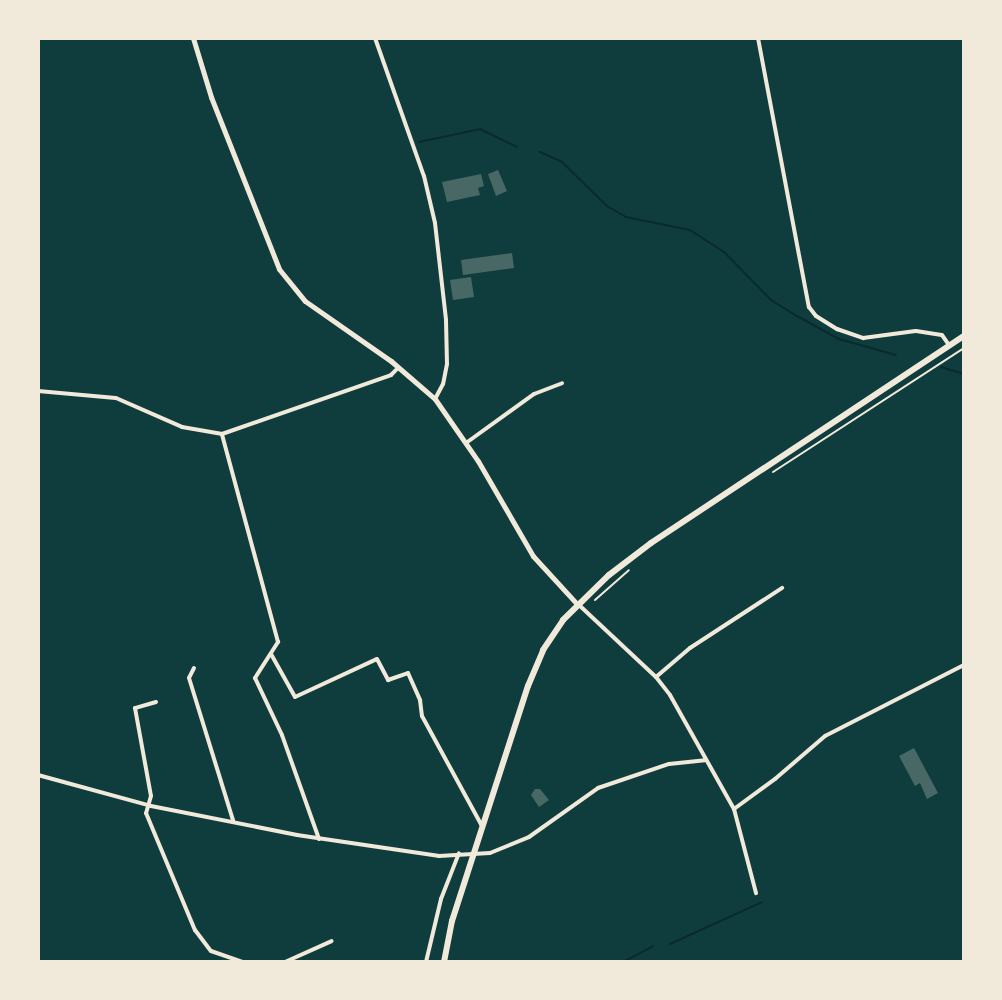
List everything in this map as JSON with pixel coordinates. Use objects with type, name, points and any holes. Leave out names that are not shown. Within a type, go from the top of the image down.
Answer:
[{"type":"main road","points":[[444,962],[473,853],[542,653],[577,604],[651,543],[964,336]]},
{"type":"street","points":[[193,38],[211,97],[279,269],[305,301],[399,367],[435,399],[466,443],[533,556],[577,604],[656,677],[734,809],[756,893]]},
{"type":"street","points":[[375,38],[424,176],[435,223],[447,351],[443,384],[435,399]]},
{"type":"street","points":[[758,38],[809,307],[816,316],[837,329],[863,338],[916,331],[942,335],[949,345]]},
{"type":"street","points":[[38,391],[116,398],[182,427],[222,434],[391,375],[399,367]]},
{"type":"street","points":[[466,443],[534,394],[562,383]]},
{"type":"street","points":[[222,434],[278,642],[255,678],[282,735],[319,839]]},
{"type":"street","points":[[656,677],[690,648],[782,588]]},
{"type":"street","points":[[271,654],[295,697],[377,659],[388,680],[408,673],[422,716],[482,826]]},
{"type":"street","points":[[734,809],[825,736],[964,665]]},
{"type":"street","points":[[194,668],[189,678],[233,820]]},
{"type":"street","points":[[156,702],[135,708],[151,806],[146,813],[195,930],[211,951],[243,962]]},
{"type":"street","points":[[38,775],[151,806],[411,855],[490,853],[529,837],[598,788],[669,764],[705,760]]},
{"type":"street","points":[[426,962],[441,899],[459,853]]},
{"type":"street","points":[[285,962],[332,941]]},
{"type":"path","points":[[767,475],[964,348]]},
{"type":"path","points":[[591,604],[631,568]]},
{"type":"building","points":[[498,170],[507,191],[496,196],[488,174]]},
{"type":"building","points":[[481,174],[484,186],[478,188],[480,195],[447,202],[442,182]]},
{"type":"building","points":[[512,253],[514,268],[463,275],[461,260]]},
{"type":"building","points":[[471,277],[474,297],[453,300],[450,280]]},
{"type":"building","points":[[914,748],[938,793],[927,799],[920,783],[915,786],[899,756]]},
{"type":"building","points":[[535,789],[540,789],[549,800],[539,807],[531,795]]},
{"type":"waterway","points":[[419,142],[480,129],[517,147]]},
{"type":"waterway","points":[[540,152],[562,162],[607,206],[626,217],[690,230],[724,252],[771,300],[797,316],[839,339],[896,355]]},
{"type":"waterway","points":[[941,367],[964,374]]},
{"type":"waterway","points":[[670,944],[762,902]]},
{"type":"waterway","points":[[623,962],[653,946]]}]
